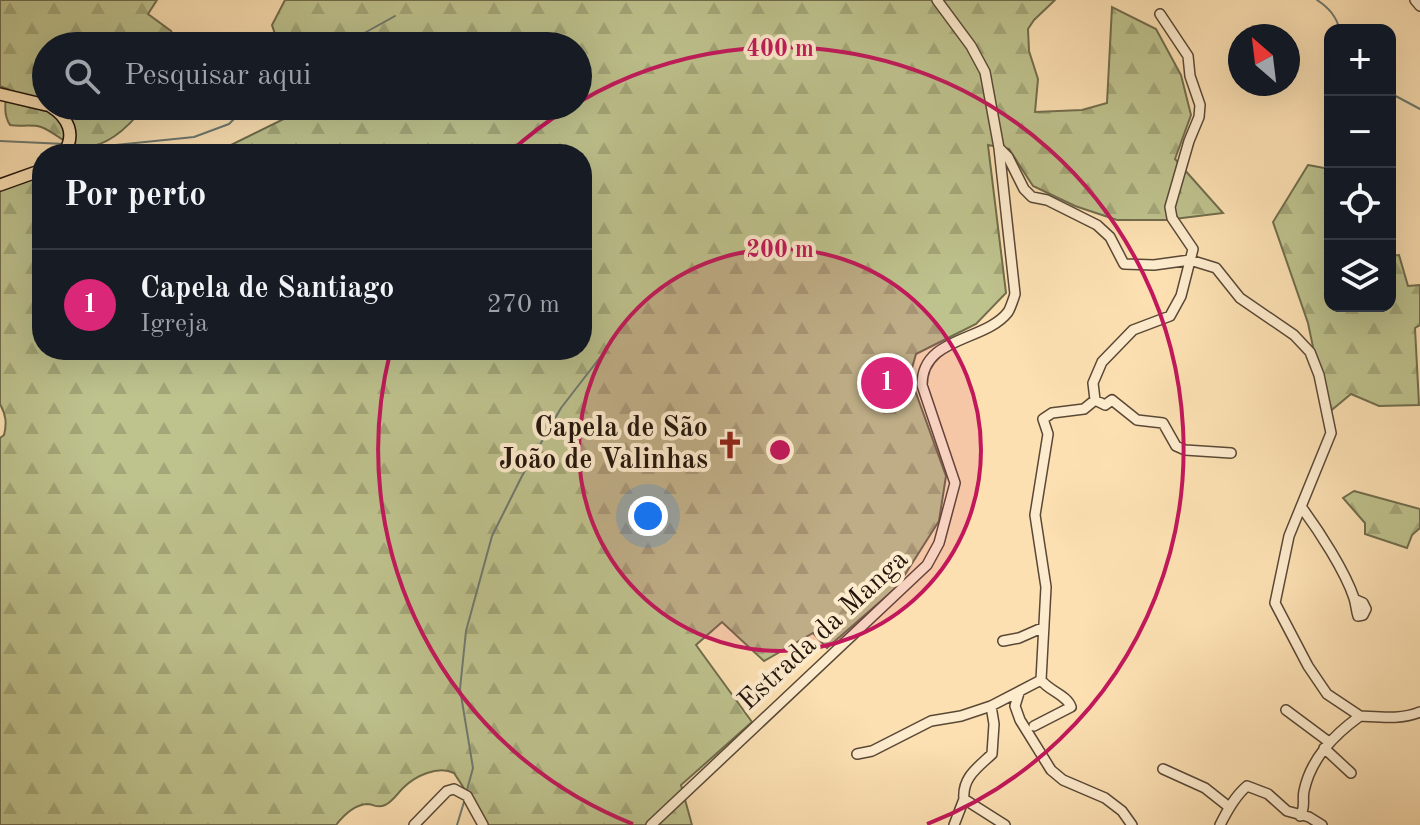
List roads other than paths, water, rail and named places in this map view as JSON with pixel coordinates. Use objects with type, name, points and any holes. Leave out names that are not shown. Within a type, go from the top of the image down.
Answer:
[{"type":"main road","points":[[0,94],[32,101]]},
{"type":"main road","points":[[66,120],[71,136],[69,144]]},
{"type":"main road","points":[[0,185],[32,174]]},
{"type":"street","name":"Estrada da Manga","points":[[651,825],[927,565],[939,543],[955,483],[922,385],[922,374],[938,351],[997,322],[1009,310],[1015,294],[999,148],[985,72],[971,46],[937,0]]},
{"type":"street","points":[[1415,0],[1420,6]]},
{"type":"street","points":[[1095,400],[1093,383],[1102,362],[1133,330],[1170,316],[1181,296],[1193,249],[1172,218],[1170,207],[1199,117],[1200,105],[1190,76],[1188,56],[1160,14]]},
{"type":"street","points":[[999,148],[1008,157],[1024,189],[1032,197],[1047,200],[1097,225],[1110,237],[1124,264],[1154,265],[1190,260],[1216,268],[1240,298],[1294,335],[1310,352],[1319,375],[1331,433],[1289,536],[1275,603],[1308,666],[1327,694],[1360,716],[1406,716],[1420,712]]},
{"type":"street","points":[[1095,400],[1105,405],[1112,400],[1137,420],[1163,423],[1176,446],[1185,450],[1231,453]]},
{"type":"street","points":[[1034,726],[1071,707],[1069,701],[1047,688],[1041,680],[1046,587],[1035,515],[1048,434],[1043,419],[1052,413],[1084,409],[1095,400]]},
{"type":"street","points":[[1302,508],[1356,600]]},
{"type":"street","points":[[1003,641],[1044,627]]},
{"type":"street","points":[[857,754],[872,751],[931,721],[961,716],[991,706],[1041,680]]},
{"type":"street","points":[[1019,693],[1015,706],[1020,720],[1051,770],[1063,780],[1105,798],[1122,811],[1132,825]]},
{"type":"street","points":[[954,825],[964,799],[963,787],[970,774],[992,754],[994,724],[991,706]]},
{"type":"street","points":[[1286,710],[1327,745],[1351,773]]},
{"type":"street","points":[[1302,820],[1303,793],[1315,762],[1338,732],[1360,716]]},
{"type":"street","points":[[1163,769],[1205,788],[1229,807]]},
{"type":"street","points":[[1220,825],[1229,807],[1247,786],[1268,794],[1302,820]]},
{"type":"street","points":[[414,825],[447,791],[454,789],[467,796],[483,825]]},
{"type":"street","points":[[964,799],[1005,825]]},
{"type":"street","points":[[1302,820],[1309,817],[1322,825]]},
{"type":"waterway","points":[[1317,0],[1332,13],[1337,24]]},
{"type":"waterway","points":[[366,32],[395,16]]},
{"type":"waterway","points":[[1396,96],[1420,109]]},
{"type":"waterway","points":[[125,144],[194,137],[233,120]]},
{"type":"waterway","points":[[0,141],[65,144]]},
{"type":"waterway","points":[[467,790],[473,768],[460,689],[466,631],[492,536],[561,408],[605,351]]},
{"type":"waterway","points":[[457,825],[464,802]]},
{"type":"place","name":"Capela de Santiago","points":[[887,383]]},
{"type":"place","name":"Capela de São João de Valinhas","points":[[730,445]]}]
